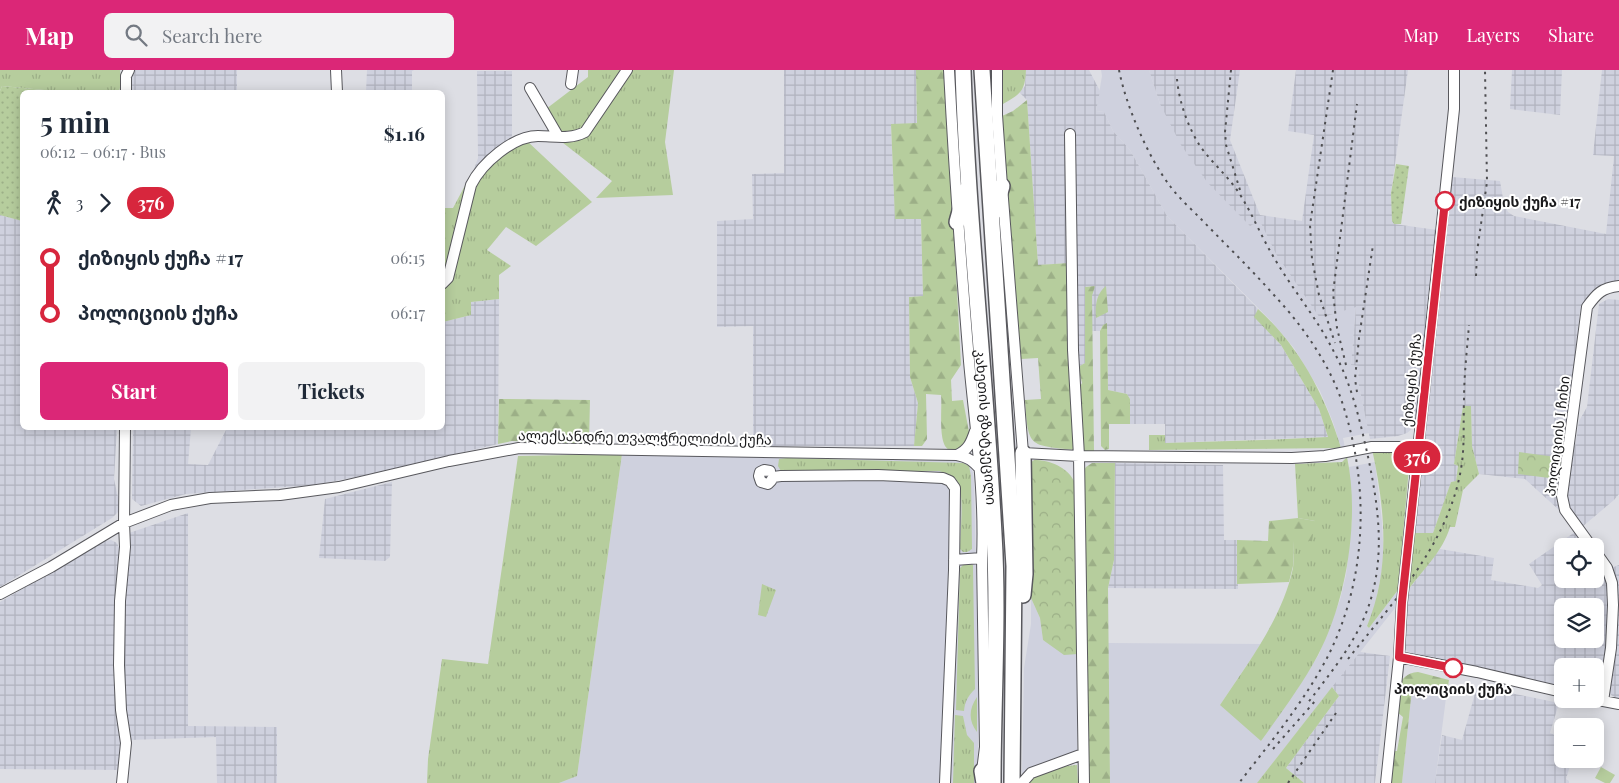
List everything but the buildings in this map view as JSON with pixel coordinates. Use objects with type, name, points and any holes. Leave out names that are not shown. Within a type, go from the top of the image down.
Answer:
[{"type":"highway","name":"კახეთის გზატკეცილი","points":[[964,70],[969,179],[994,534],[996,621],[994,783]]},
{"type":"highway","name":"კახეთის გზატკეცილი","points":[[982,70],[1014,556],[1012,783]]},
{"type":"highway","points":[[957,222],[969,179]]},
{"type":"highway","points":[[991,221],[1002,186]]},
{"type":"highway","points":[[1014,678],[1025,574],[1023,453]]},
{"type":"street","points":[[336,70],[336,90]]},
{"type":"street","points":[[571,84],[573,70]]},
{"type":"street","points":[[445,281],[448,278],[471,185],[475,178],[498,154],[517,140],[530,136],[577,136],[584,132],[627,70]]},
{"type":"street","points":[[949,70],[957,222],[980,469],[983,528],[985,747],[983,777]]},
{"type":"street","points":[[997,70],[997,115],[1023,453],[1079,456],[1292,458],[1325,456],[1372,447],[1418,447]]},
{"type":"street","name":"ქიზიყის ქუჩა","points":[[1386,783],[1399,657],[1402,602],[1454,109],[1454,70]]},
{"type":"street","points":[[126,90],[128,73]]},
{"type":"street","points":[[530,88],[558,136]]},
{"type":"street","points":[[1070,134],[1073,350],[1079,456],[1084,783]]},
{"type":"street","name":"პოლიციის I ჩიხი","points":[[1585,538],[1565,510],[1562,496],[1587,307],[1599,292],[1606,288],[1619,286]]},
{"type":"street","points":[[957,456],[965,451],[970,444],[976,425]]},
{"type":"street","points":[[122,783],[126,743],[121,710],[119,665],[120,601],[125,547],[125,430]]},
{"type":"street","name":"ალექსანდრე თვალჭრელიძის ქუჩა","points":[[0,594],[124,523],[171,505],[223,497],[280,495],[339,487],[449,460],[519,448],[957,456]]},
{"type":"street","points":[[767,452],[768,473],[943,478],[950,481],[955,488],[945,783]]},
{"type":"street","points":[[957,456],[965,456],[980,469]]},
{"type":"street","points":[[954,560],[982,558]]},
{"type":"street","points":[[1604,564],[1612,583],[1613,605],[1611,648],[1604,676]]},
{"type":"street","points":[[1399,657],[1477,672],[1554,690]]},
{"type":"street","points":[[1604,701],[1619,704]]},
{"type":"street","points":[[1022,783],[1031,773],[1083,754]]},
{"type":"shaded area","points":[[133,70],[237,70],[237,90],[131,90],[131,74]]},
{"type":"shaded area","points":[[367,70],[414,70],[412,71],[412,90],[366,90]]},
{"type":"shaded area","points":[[784,70],[916,70],[917,123],[891,125],[895,219],[921,219],[923,296],[909,297],[910,377],[918,403],[914,446],[753,446],[753,326],[717,327],[717,221],[753,219],[752,174],[784,173]]},
{"type":"shaded area","points":[[1026,70],[1089,70],[1100,91],[1096,111],[1104,112],[1113,131],[1130,150],[1167,216],[1258,309],[1255,317],[1281,345],[1319,409],[1328,437],[1165,443],[1165,424],[1130,424],[1130,399],[1127,394],[1108,390],[1107,323],[1100,331],[1092,331],[1092,296],[1094,286],[1085,287],[1085,363],[1078,367],[1069,263],[1038,265],[1027,100],[1019,92],[1025,86]]},
{"type":"shaded area","points":[[1101,70],[1149,70],[1160,104],[1250,226],[1260,220],[1276,254],[1356,307],[1351,365],[1359,366],[1358,381],[1369,433],[1343,438],[1345,448],[1341,448],[1320,391],[1294,348],[1272,322],[1167,216],[1130,150],[1113,131],[1104,112],[1096,111],[1102,76]]},
{"type":"shaded area","points":[[1149,70],[1240,70],[1230,140],[1260,215],[1302,221],[1314,135],[1288,131],[1296,70],[1408,70],[1391,193],[1394,224],[1437,230],[1416,420],[1413,428],[1407,433],[1398,436],[1370,439],[1358,381],[1359,366],[1351,365],[1356,307],[1320,318],[1276,254],[1260,221],[1250,226],[1207,182],[1181,145],[1160,104]]},
{"type":"shaded area","points":[[1512,70],[1562,70],[1560,115],[1510,109]]},
{"type":"shaded area","points":[[1602,70],[1619,70],[1619,281],[1606,284],[1591,292],[1580,311],[1558,495],[1559,510],[1525,479],[1479,474],[1472,446],[1471,406],[1463,406],[1454,464],[1458,466],[1456,481],[1451,482],[1433,533],[1412,533],[1452,177],[1500,181],[1504,204],[1508,212],[1514,216],[1606,234],[1614,156],[1593,155]]},
{"type":"shaded area","points":[[477,71],[512,71],[512,135],[511,141],[471,178],[478,158]]},
{"type":"shaded area","points":[[0,215],[20,220],[20,430],[117,430],[114,479],[120,506],[118,512],[112,518],[0,587]]},
{"type":"shaded area","points":[[499,299],[498,444],[366,475],[314,485],[186,494],[141,506],[132,499],[133,430],[191,430],[188,464],[208,465],[226,430],[445,430],[445,322],[471,315],[471,302]]},
{"type":"shaded area","points":[[1608,299],[1619,300],[1619,494],[1582,527],[1571,512],[1565,496],[1579,421],[1587,407],[1599,304]]},
{"type":"shaded area","points":[[622,454],[779,458],[784,455],[966,461],[973,473],[974,483],[979,708],[977,783],[559,783],[577,776]]},
{"type":"shaded area","points":[[1375,462],[1384,560],[1375,606],[1367,626],[1369,628],[1398,590],[1395,608],[1257,783],[1110,783],[1108,643],[1261,644],[1220,705],[1296,691],[1319,654],[1340,600],[1346,575],[1352,522],[1349,467]]},
{"type":"shaded area","points":[[1115,463],[1223,465],[1224,540],[1237,540],[1238,589],[1108,588],[1114,560]]},
{"type":"shaded area","points":[[392,482],[390,557],[385,561],[319,558],[325,499]]},
{"type":"shaded area","points":[[188,513],[188,726],[277,727],[277,783],[217,783],[216,737],[130,740],[123,679],[124,599],[131,546],[129,533]]},
{"type":"shaded area","points":[[1575,532],[1580,538],[1566,538]]},
{"type":"shaded area","points":[[111,540],[117,543],[120,550],[114,658],[115,698],[121,746],[118,770],[0,769],[0,602],[105,541]]},
{"type":"shaded area","points":[[1554,547],[1554,588],[1604,588],[1604,574],[1610,590],[1609,640],[1604,672],[1604,658],[1554,658],[1554,686],[1416,656],[1404,649],[1406,595],[1440,549],[1494,558],[1491,580],[1538,588],[1542,585],[1529,564]]},
{"type":"shaded area","points":[[1619,565],[1619,699],[1611,695],[1608,689],[1611,568]]},
{"type":"shaded area","points":[[1031,598],[1040,618],[1043,640],[1078,654],[1077,753],[1022,780],[1024,668],[1031,624]]},
{"type":"shaded area","points":[[1360,652],[1390,656],[1375,783],[1304,783],[1286,768],[1339,696],[1332,687]]},
{"type":"shaded area","points":[[1477,686],[1554,702],[1554,708],[1558,708],[1550,733],[1554,735],[1554,768],[1569,768],[1566,779],[1569,783],[1435,783],[1442,735],[1462,740]]},
{"type":"shaded area","points":[[1412,688],[1446,698],[1435,783],[1402,783]]},
{"type":"green space","points":[[0,70],[120,70],[120,90],[44,90],[2,86],[0,91]]},
{"type":"green space","points":[[588,70],[625,70],[583,130],[560,135],[546,109],[588,77]]},
{"type":"green space","points":[[630,70],[674,70],[665,142],[673,195],[596,198],[612,181],[558,139],[574,139]]},
{"type":"green space","points":[[916,70],[945,70],[961,365],[951,380],[952,401],[963,400],[969,432],[968,442],[957,449],[949,450],[942,436],[941,395],[926,394],[927,439],[922,446],[914,446],[918,403],[910,377],[909,297],[923,296],[921,219],[895,219],[891,124],[917,123]]},
{"type":"green space","points":[[1002,70],[1026,70],[1025,83],[1021,91],[1003,104]]},
{"type":"green space","points":[[2,86],[44,90],[20,90],[20,220],[0,215],[0,91]]},
{"type":"green space","points":[[1027,100],[1038,265],[1069,263],[1075,450],[1040,445],[1030,436],[1028,427],[1025,400],[1041,399],[1038,358],[1021,359],[1002,116],[1013,111]]},
{"type":"green space","points":[[526,140],[592,202],[536,246],[506,227],[487,250],[511,266],[499,275],[499,299],[471,302],[471,315],[445,322],[445,280],[476,180],[501,155]]},
{"type":"green space","points":[[1396,164],[1409,166],[1401,224],[1394,224],[1392,221],[1391,193]]},
{"type":"green space","points":[[469,178],[471,178],[445,274],[445,208],[453,208]]},
{"type":"green space","points":[[1095,286],[1092,296],[1094,451],[1082,451],[1078,390],[1082,383],[1078,367],[1085,363],[1085,287]]},
{"type":"green space","points":[[1106,286],[1108,312],[1096,318],[1097,300]]},
{"type":"green space","points":[[1258,309],[1286,339],[1309,372],[1335,428],[1341,448],[1149,450],[1149,435],[1165,435],[1165,443],[1328,437],[1319,409],[1281,345],[1254,317]]},
{"type":"green space","points":[[1107,323],[1108,390],[1127,394],[1130,399],[1130,424],[1109,424],[1109,449],[1105,450],[1101,446],[1100,331],[1103,325]]},
{"type":"green space","points":[[499,399],[590,400],[589,444],[512,441],[498,444]]},
{"type":"green space","points":[[1463,406],[1471,406],[1472,446],[1479,474],[1463,490],[1455,527],[1450,527],[1438,552],[1408,590],[1412,533],[1433,533],[1451,482],[1456,481],[1458,466],[1454,464]]},
{"type":"green space","points":[[1372,449],[1390,451],[1400,455],[1407,462],[1409,468],[1398,590],[1369,628],[1367,626],[1375,604],[1383,560],[1380,494]]},
{"type":"green space","points":[[1519,452],[1563,458],[1560,476],[1557,479],[1518,474]]},
{"type":"green space","points":[[622,454],[577,776],[559,783],[427,783],[428,759],[442,659],[488,664],[518,456]]},
{"type":"green space","points":[[1347,457],[1351,480],[1351,532],[1348,558],[1337,609],[1312,666],[1261,741],[1220,705],[1253,657],[1281,605],[1293,568],[1294,541],[1315,521],[1298,518],[1295,464],[1342,462]]},
{"type":"green space","points":[[779,459],[963,463],[969,466],[971,476],[972,549],[963,552],[960,549],[961,494],[957,481],[949,474],[939,471],[781,471],[778,466]]},
{"type":"green space","points":[[1034,460],[1046,461],[1057,465],[1067,472],[1074,481],[1078,654],[1064,655],[1043,640],[1040,618],[1031,598],[1026,466]]},
{"type":"green space","points":[[1092,463],[1115,463],[1114,560],[1108,588],[1110,783],[1088,783],[1083,472]]},
{"type":"green space","points":[[1298,518],[1315,521],[1312,541],[1294,541],[1293,566],[1289,582],[1237,584],[1237,540],[1268,541],[1269,521]]},
{"type":"green space","points":[[965,563],[973,565],[975,689],[967,699],[964,711],[956,710],[960,568]]},
{"type":"green space","points":[[762,584],[776,590],[766,617],[758,615]]},
{"type":"green space","points":[[1418,672],[1449,680],[1446,698],[1412,689],[1402,783],[1390,783],[1393,751],[1397,751],[1403,717],[1397,712],[1399,686],[1405,677]]},
{"type":"green space","points":[[1332,687],[1339,696],[1286,768],[1304,783],[1257,783]]},
{"type":"green space","points":[[977,697],[977,732],[972,723],[971,714],[972,706]]},
{"type":"green space","points":[[955,715],[963,716],[967,735],[974,743],[974,783],[953,783]]},
{"type":"green space","points":[[1077,765],[1078,783],[1028,783],[1043,771]]},
{"type":"green space","points":[[1600,768],[1615,775],[1610,783],[1605,783],[1595,778]]},
{"type":"railway","points":[[1119,70],[1132,115],[1139,131],[1154,161],[1170,186],[1284,306],[1323,360],[1343,405],[1358,469],[1360,533],[1357,566],[1340,628],[1318,675],[1286,722],[1239,783]]},
{"type":"railway","points":[[1231,70],[1225,132],[1226,145],[1240,190]]},
{"type":"railway","points":[[1333,70],[1310,225],[1312,259],[1319,295],[1335,343]]},
{"type":"railway","points":[[1476,276],[1477,252],[1487,182],[1485,70]]},
{"type":"railway","points":[[1177,79],[1188,123],[1200,146],[1239,193],[1264,241],[1334,352],[1350,388],[1367,452],[1377,509],[1378,528],[1379,548],[1374,586],[1364,619],[1350,645],[1307,704]]},
{"type":"railway","points":[[1346,365],[1337,328],[1333,293],[1357,104]]},
{"type":"railway","points":[[1357,392],[1355,379],[1359,338],[1373,245]]},
{"type":"railway","points":[[1348,659],[1401,593],[1432,547],[1454,496],[1463,452],[1464,382],[1469,325]]},
{"type":"railway","points":[[1273,749],[1316,700]]},
{"type":"railway","points":[[1288,783],[1336,713]]},
{"type":"bus line","name":"376","points":[[1445,201],[1402,602],[1399,657],[1453,668]]},
{"type":"place","name":"ქიზიყის ქუჩა #17","points":[[1445,201]]},
{"type":"place","name":"პოლიციის ქუჩა","points":[[1453,668]]}]
